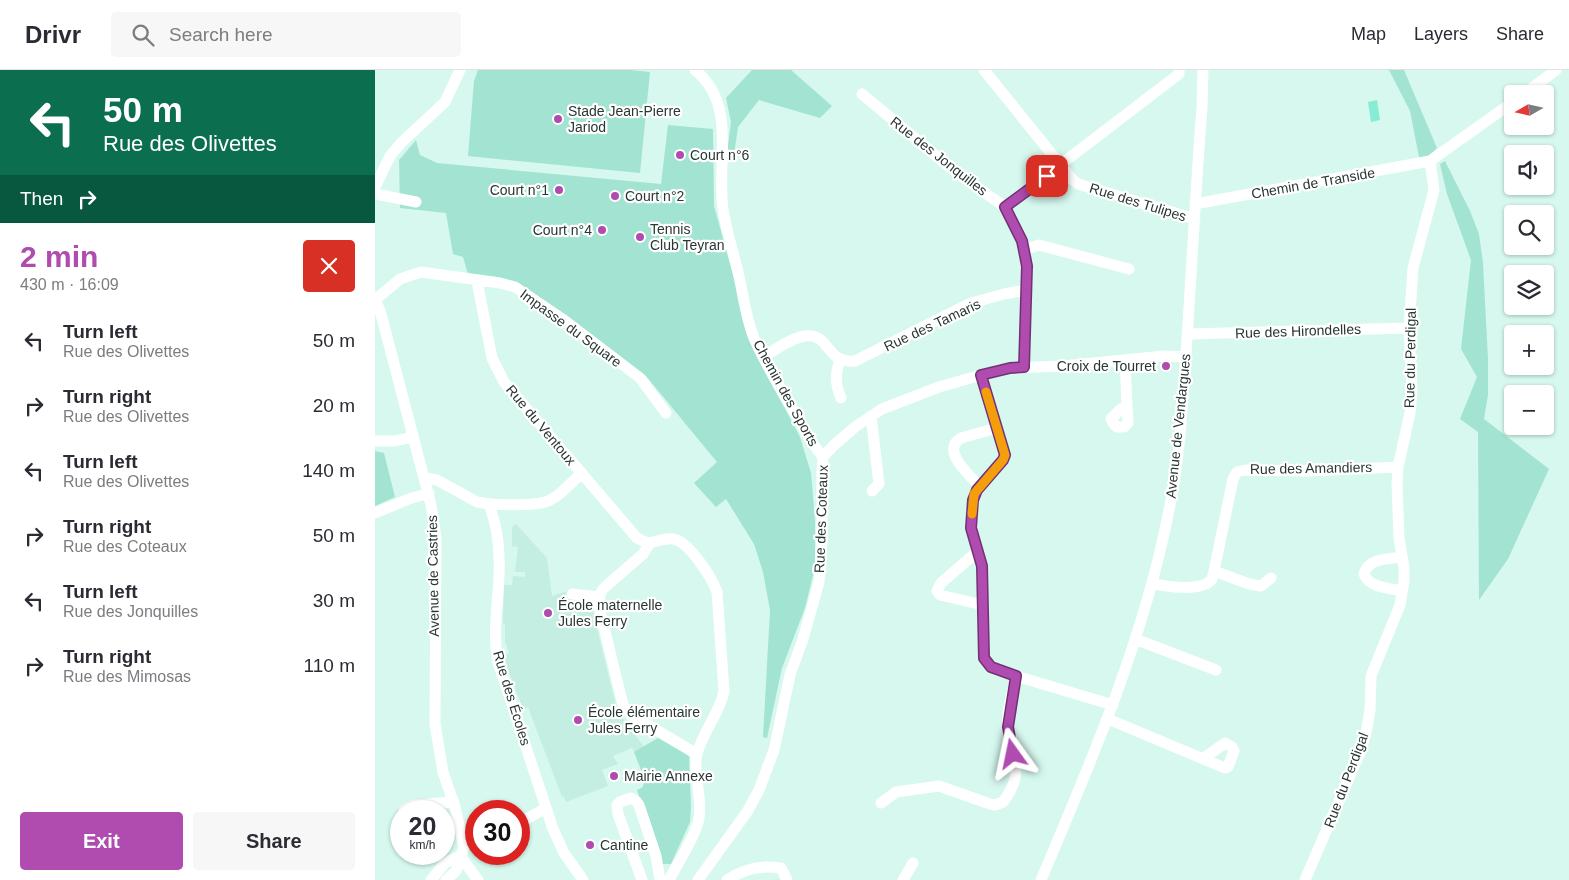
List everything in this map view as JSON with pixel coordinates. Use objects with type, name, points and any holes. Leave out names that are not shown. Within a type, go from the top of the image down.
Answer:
[{"type":"street","points":[[375,187],[390,156],[445,102],[460,70]]},
{"type":"street","name":"Chemin des Sports","points":[[695,70],[713,92],[723,124],[722,208],[748,320],[763,356],[813,444],[823,457]]},
{"type":"street","name":"Rue des Tulipes","points":[[985,70],[1078,184],[1195,219]]},
{"type":"street","points":[[1005,207],[1179,74],[1179,70]]},
{"type":"street","name":"Avenue de Vendargues","points":[[1041,880],[1113,705],[1152,583],[1170,509],[1177,467],[1186,357],[1203,70]]},
{"type":"street","points":[[1536,85],[1556,70]]},
{"type":"street","name":"Rue des Jonquilles","points":[[862,94],[953,170],[1005,207],[1019,235],[1027,266],[1024,367]]},
{"type":"street","points":[[1430,162],[1504,109]]},
{"type":"street","name":"Chemin de Transide","points":[[1195,204],[1430,162]]},
{"type":"street","name":"Rue du Perdigal","points":[[1305,880],[1361,750],[1370,710],[1371,676],[1400,605],[1404,581],[1397,484],[1398,466],[1410,413],[1412,390],[1409,328],[1413,268],[1433,190],[1430,162]]},
{"type":"street","points":[[375,194],[416,202]]},
{"type":"street","points":[[1023,250],[1039,245],[1129,269]]},
{"type":"street","name":"Impasse du Square","points":[[375,299],[400,279],[421,272],[500,283],[515,287],[564,320],[640,378],[666,413]]},
{"type":"street","name":"Rue du Ventoux","points":[[477,281],[492,358],[505,382],[636,537],[649,543]]},
{"type":"street","name":"Rue des Tamaris","points":[[840,360],[861,359],[971,303],[1026,290]]},
{"type":"street","name":"Avenue de Castries","points":[[375,299],[429,493],[435,538],[435,724],[443,772],[453,800]]},
{"type":"street","name":"Rue des Hirondelles","points":[[1187,334],[1409,328]]},
{"type":"street","points":[[763,356],[799,338],[813,336],[825,343],[835,357],[840,360],[835,381],[841,398]]},
{"type":"street","name":"Rue des Coteaux","points":[[698,880],[747,812],[759,790],[774,750],[789,675],[803,639],[819,582],[823,543],[821,471],[823,457],[845,435],[882,409],[939,387],[981,375],[1010,368],[1164,356],[1186,357]]},
{"type":"street","points":[[1125,360],[1127,407]]},
{"type":"street","points":[[981,375],[1005,455],[1003,460],[974,494],[971,528],[982,566],[984,658],[991,667],[1113,705]]},
{"type":"street","points":[[871,416],[879,484],[872,492]]},
{"type":"street","points":[[980,487],[955,458],[953,450],[961,438],[997,428]]},
{"type":"street","points":[[375,440],[395,441],[413,437]]},
{"type":"street","name":"Rue des Amandiers","points":[[1214,571],[1233,479],[1237,472],[1246,470],[1309,471],[1398,466]]},
{"type":"street","points":[[425,478],[437,480],[477,502],[489,504],[546,502],[582,473]]},
{"type":"street","points":[[375,513],[429,493]]},
{"type":"street","name":"Rue des Écoles","points":[[489,504],[494,519],[499,557],[495,646],[498,662],[553,829],[564,853],[583,880]]},
{"type":"street","points":[[669,880],[699,819],[697,754],[701,741],[722,700],[724,690],[717,592],[707,572],[686,546],[680,541],[672,539],[649,543],[643,554],[604,588],[599,597],[599,607],[623,705],[631,715],[697,754]]},
{"type":"street","points":[[978,551],[941,583],[937,591],[940,595],[983,605]]},
{"type":"street","points":[[1402,557],[1373,562],[1368,565],[1364,574],[1370,584],[1402,591]]},
{"type":"street","points":[[1152,583],[1176,587],[1206,584],[1212,579],[1214,571],[1249,584],[1261,586],[1271,578]]},
{"type":"street","points":[[572,594],[599,597]]},
{"type":"street","points":[[1135,639],[1216,670]]},
{"type":"street","points":[[881,803],[896,792],[939,786],[990,804],[995,805],[1003,802],[1015,781],[1017,772],[1008,727],[1016,676]]},
{"type":"street","points":[[1108,719],[1204,758]]},
{"type":"street","points":[[642,880],[618,814],[617,806],[620,802],[631,798],[636,801],[642,814],[656,856],[660,880]]},
{"type":"street","name":"Avenue de Castries","points":[[455,808],[462,852]]},
{"type":"street","points":[[530,817],[546,808]]},
{"type":"street","points":[[431,880],[445,863],[465,850]]},
{"type":"street","points":[[446,880],[456,871],[462,852]]},
{"type":"street","points":[[462,852],[478,880]]},
{"type":"street","points":[[903,880],[913,864]]},
{"type":"street","points":[[727,880],[737,873],[748,869],[772,867],[781,868],[787,880]]},
{"type":"shaded area","name":"Stade Jean-Pierre Jariod","points":[[478,70],[630,70],[650,72],[640,173],[468,156],[474,81]]},
{"type":"shaded area","points":[[752,70],[791,70],[832,106],[820,118],[759,100],[738,127],[734,155],[727,153],[731,122],[726,98]]},
{"type":"shaded area","points":[[1389,70],[1404,70],[1437,148],[1427,158],[1419,157],[1410,111]]},
{"type":"shaded area","points":[[1377,100],[1380,120],[1371,122],[1368,102]]},
{"type":"shaded area","points":[[668,125],[713,129],[714,206],[754,350],[800,437],[811,473],[815,520],[815,567],[805,608],[782,668],[767,738],[763,737],[770,610],[763,572],[754,544],[726,499],[716,507],[694,483],[717,462],[646,376],[608,347],[517,283],[496,277],[468,274],[463,257],[453,254],[446,213],[400,208],[399,160],[416,140],[420,155],[437,163],[661,184]]},
{"type":"shaded area","points":[[1445,161],[1470,211],[1479,234],[1483,263],[1488,359],[1488,395],[1484,419],[1549,469],[1508,559],[1479,600],[1478,432],[1460,419],[1477,377],[1461,349],[1471,260],[1447,194],[1440,164]]},
{"type":"shaded area","points":[[375,451],[384,453],[395,497],[375,506]]},
{"type":"shaded area","points":[[516,524],[547,558],[552,596],[571,590],[588,599],[591,604],[617,710],[644,747],[634,752],[632,748],[613,756],[618,764],[602,770],[608,786],[566,802],[564,796],[562,797],[528,707],[523,709],[503,657],[509,653],[505,641],[505,625],[503,623],[504,585],[512,585],[513,576],[525,577],[525,572],[515,572],[518,547],[512,546],[512,527]]},
{"type":"shaded area","points":[[658,738],[689,756],[690,822],[671,864],[661,864],[637,790],[643,787],[644,778],[634,752]]},
{"type":"slow traffic","points":[[972,514],[974,494],[1003,460],[1005,455],[986,392]]},
{"type":"place","name":"Stade Jean-Pierre Jariod","points":[[558,119]]},
{"type":"place","name":"Court n°6","points":[[680,155]]},
{"type":"place","name":"Court n°1","points":[[559,190]]},
{"type":"place","name":"Court n°2","points":[[615,196]]},
{"type":"place","name":"Court n°4","points":[[602,230]]},
{"type":"place","name":"Tennis Club Teyran","points":[[640,237]]},
{"type":"place","name":"Croix de Tourret","points":[[1166,366]]},
{"type":"place","name":"École maternelle Jules Ferry","points":[[548,613]]},
{"type":"place","name":"École élémentaire Jules Ferry","points":[[578,720]]},
{"type":"place","name":"Mairie Annexe","points":[[614,776]]},
{"type":"place","name":"Cantine","points":[[590,845]]},
{"type":"route","points":[[1013,754],[1008,720],[1016,676],[996,670],[984,658],[982,566],[971,528],[974,494],[1003,460],[1005,455],[981,375],[1010,368],[1024,367],[1027,266],[1022,241],[1005,207],[1047,176]]}]
